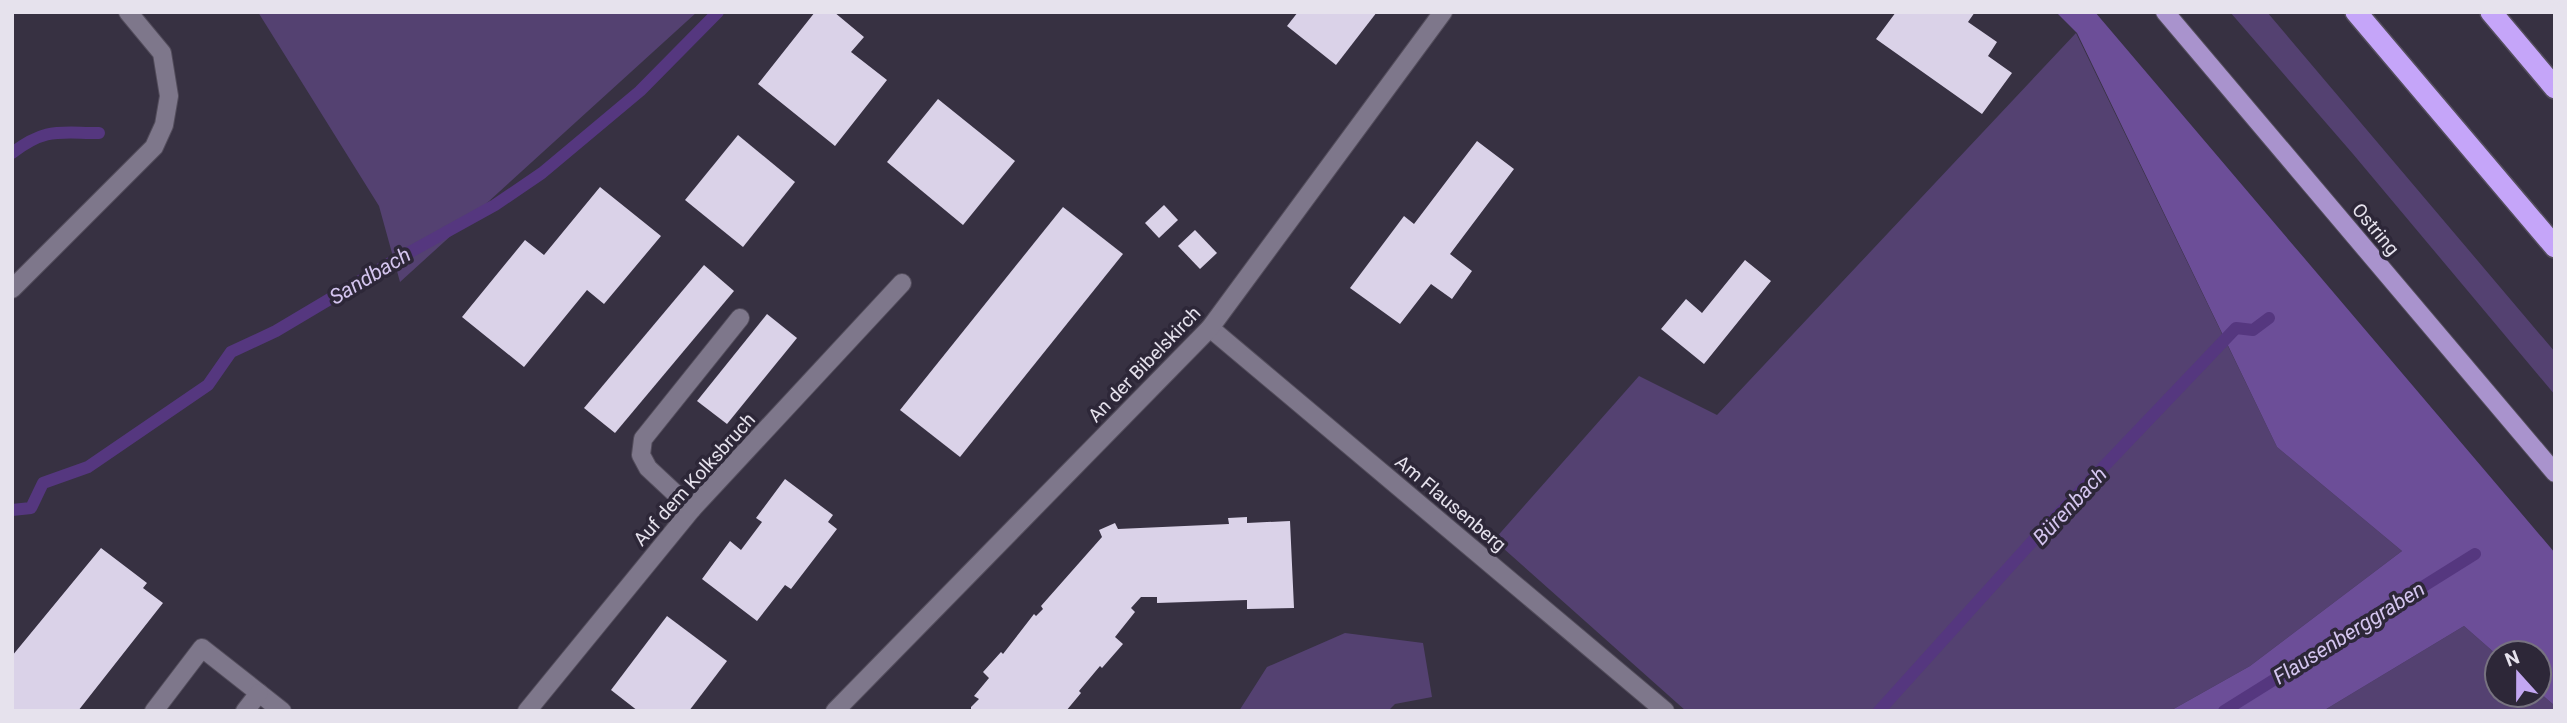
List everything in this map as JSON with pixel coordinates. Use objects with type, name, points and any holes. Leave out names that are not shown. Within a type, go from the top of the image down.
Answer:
[{"type":"highway","points":[[2356,12],[2555,247]]},
{"type":"highway","points":[[2491,12],[2555,88]]},
{"type":"main road","name":"Ostring","points":[[2165,12],[2555,473]]},
{"type":"street","points":[[12,289],[155,147],[164,124],[169,96],[162,52],[128,12]]},
{"type":"street","name":"An der Bibelskirch","points":[[836,710],[1210,328],[1443,12]]},
{"type":"street","name":"Auf dem Kolksbruch","points":[[527,711],[692,509],[902,283]]},
{"type":"street","points":[[692,509],[648,468],[641,455],[643,439],[740,318]]},
{"type":"street","name":"Am Flausenberg","points":[[1210,328],[1665,711]]},
{"type":"street","points":[[154,711],[202,648],[282,711]]},
{"type":"street","points":[[245,711],[259,693]]},
{"type":"shaded area","points":[[258,12],[697,12],[400,282],[379,206]]},
{"type":"shaded area","points":[[2056,12],[2095,12],[2555,553],[2555,706],[2553,639],[2483,639],[2483,643],[2464,626],[2323,711],[2170,711],[2250,666],[2402,551],[2277,447],[2077,33]]},
{"type":"shaded area","points":[[2230,12],[2267,12],[2555,352],[2555,395],[2353,154]]},
{"type":"shaded area","points":[[2076,33],[2277,447],[2402,551],[2250,666],[2170,711],[1686,711],[1494,540],[1639,376],[1717,415]]},
{"type":"shaded area","points":[[2464,626],[2483,643],[2483,709],[2553,709],[2553,704],[2555,706],[2555,711],[2323,711]]},
{"type":"shaded area","points":[[1345,633],[1423,643],[1432,697],[1395,704],[1388,711],[1239,711],[1267,667]]},
{"type":"building","points":[[815,12],[834,12],[864,37],[851,52],[887,80],[835,146],[758,84]]},
{"type":"building","points":[[1298,12],[1377,12],[1336,65],[1287,26]]},
{"type":"building","points":[[1896,12],[1975,12],[1968,22],[1997,42],[1988,56],[2012,73],[1982,114],[1876,39]]},
{"type":"building","points":[[938,99],[1015,161],[963,225],[887,162]]},
{"type":"building","points":[[738,135],[795,182],[743,247],[685,200]]},
{"type":"building","points":[[1477,141],[1514,169],[1450,254],[1472,271],[1452,299],[1431,284],[1400,324],[1350,288],[1404,216],[1414,224]]},
{"type":"building","points":[[600,187],[661,236],[604,304],[587,290],[524,367],[462,317],[525,240],[544,255]]},
{"type":"building","points":[[1164,205],[1178,220],[1159,238],[1145,223]]},
{"type":"building","points":[[1063,207],[1123,254],[960,457],[900,410]]},
{"type":"building","points":[[1195,230],[1217,253],[1200,269],[1178,246]]},
{"type":"building","points":[[1745,260],[1771,281],[1704,364],[1661,329],[1686,299],[1702,313]]},
{"type":"building","points":[[704,265],[734,291],[615,433],[584,408]]},
{"type":"building","points":[[767,314],[797,338],[727,424],[697,401]]},
{"type":"building","points":[[785,479],[833,515],[828,522],[837,529],[791,589],[785,585],[757,621],[702,579],[730,541],[741,550],[762,522],[756,518]]},
{"type":"building","points":[[1247,517],[1247,523],[1290,521],[1294,608],[1247,609],[1247,600],[1157,603],[1157,597],[1141,597],[1131,608],[1135,612],[1115,637],[1123,644],[1102,668],[1100,666],[1066,711],[971,711],[971,707],[979,699],[974,696],[989,678],[983,672],[1001,652],[1003,654],[1034,614],[1036,616],[1043,609],[1041,606],[1102,537],[1099,530],[1115,523],[1118,529],[1229,524],[1228,518]]},
{"type":"building","points":[[101,548],[147,583],[143,588],[163,603],[78,711],[12,711],[12,656]]},
{"type":"building","points":[[667,616],[727,661],[689,711],[638,711],[611,690]]},
{"type":"waterway","name":"Sandbach","points":[[12,510],[31,508],[43,483],[88,467],[208,385],[231,352],[276,331],[495,205],[542,173],[640,91],[718,12]]},
{"type":"waterway","points":[[12,153],[44,135],[63,132],[99,133]]},
{"type":"waterway","name":"Bürenbach","points":[[1879,711],[2029,545],[2236,328],[2253,330],[2269,318]]},
{"type":"waterway","name":"Flausenberggraben","points":[[2224,711],[2475,554]]}]
